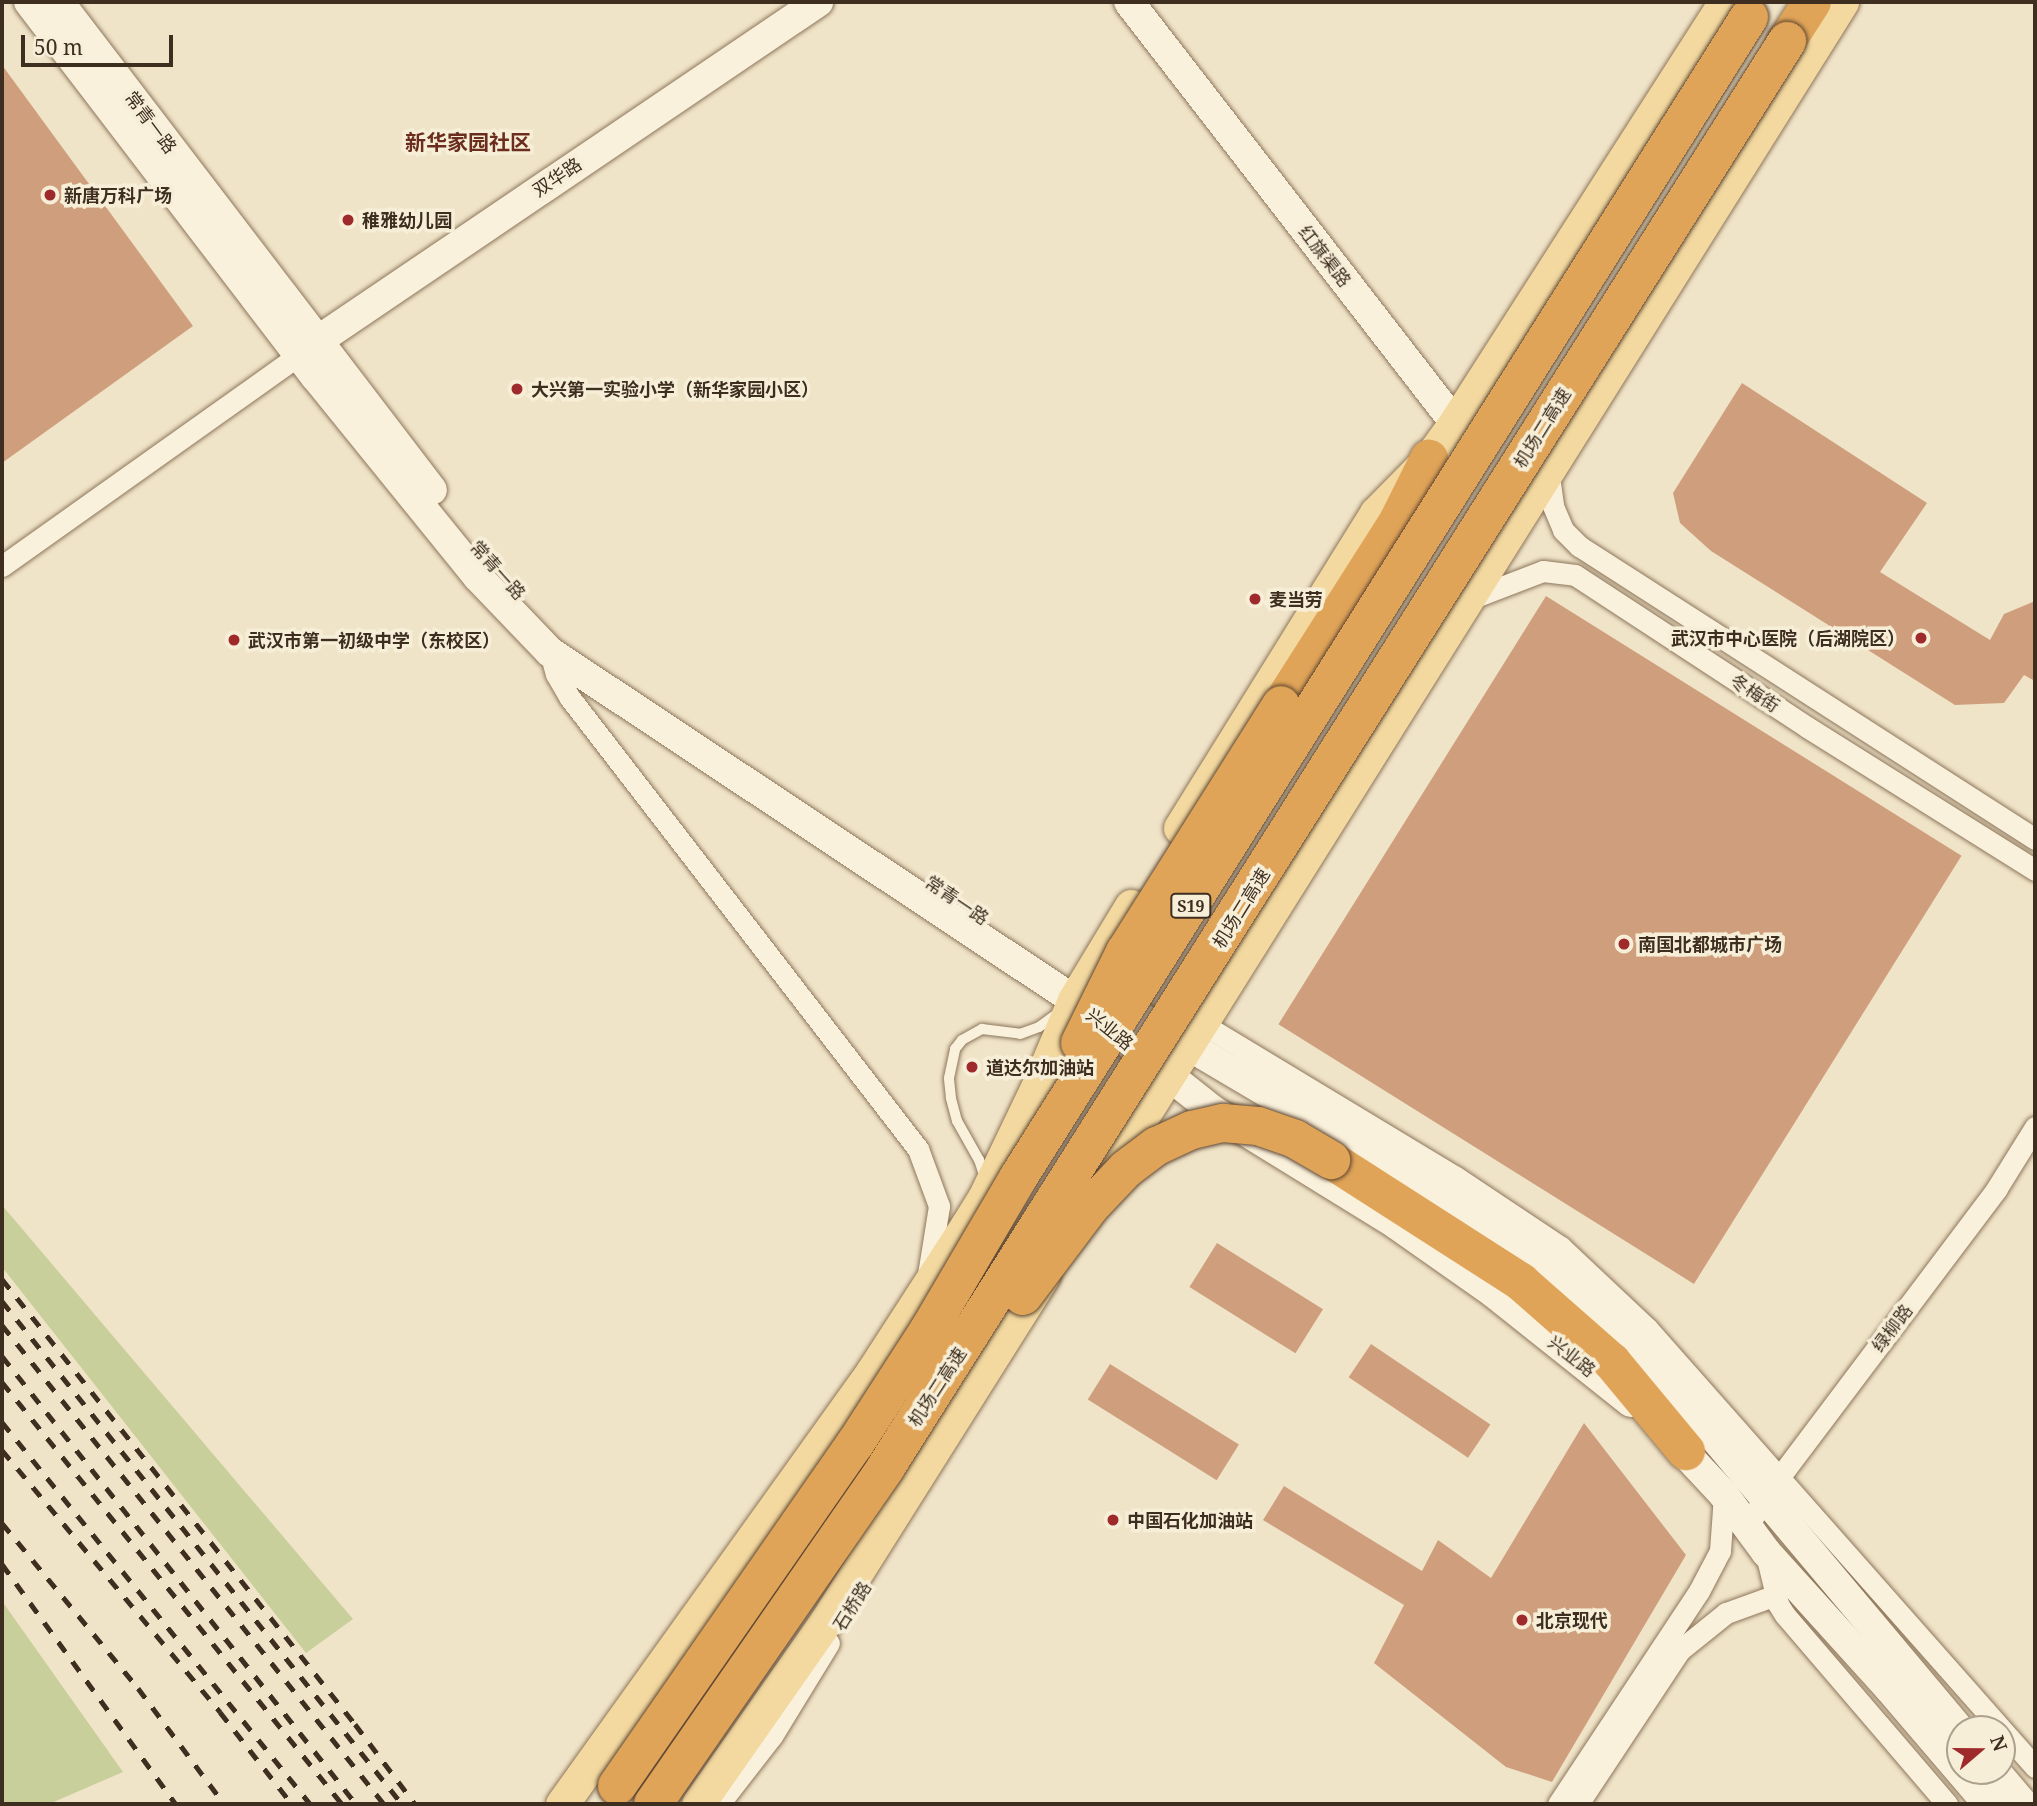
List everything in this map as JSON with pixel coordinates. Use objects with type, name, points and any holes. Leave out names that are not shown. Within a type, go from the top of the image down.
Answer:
[{"type":"highway","name":"S19","points":[[604,1804],[855,1444],[930,1328],[1018,1178],[1758,2]]},
{"type":"highway","name":"机场二高速","points":[[653,1804],[886,1467],[1812,2]]},
{"type":"highway","points":[[1018,1178],[1108,981],[1396,523],[1429,459]]},
{"type":"highway","points":[[886,1467],[1000,1326],[1090,1208],[1126,1169],[1157,1146],[1192,1130],[1223,1123],[1258,1126],[1283,1135],[1331,1160],[1521,1282],[1612,1362],[1686,1451]]},
{"type":"main road","name":"常青一路","points":[[29,2],[308,347],[492,568],[567,639],[1078,992]]},
{"type":"main road","name":"常青一路","points":[[59,2],[478,577],[550,652],[1078,992]]},
{"type":"main road","name":"双华路","points":[[308,347],[818,2]]},
{"type":"main road","name":"红旗渠路","points":[[1129,2],[1523,510]]},
{"type":"main road","points":[[562,1804],[872,1372],[984,1198],[1039,1083],[1078,992],[1376,513],[1429,459],[1455,424],[1725,2]]},
{"type":"main road","points":[[698,1804],[826,1621],[1842,2]]},
{"type":"main road","name":"兴业路","points":[[1078,992],[1193,1033],[1522,1245],[1571,1284],[1621,1332],[1688,1406],[1772,1488],[1948,1715]]},
{"type":"main road","name":"兴业路","points":[[1078,992],[1167,1076],[1214,1112],[1396,1224],[1494,1293],[1620,1392],[1686,1451],[1724,1495],[1766,1552],[1889,1688],[1988,1804]]},
{"type":"main road","points":[[2007,1785],[2023,1804]]},
{"type":"street","points":[[2,566],[308,347]]},
{"type":"street","name":"冬梅街","points":[[1548,470],[1553,506],[1563,530],[1579,546],[2035,838]]},
{"type":"street","name":"冬梅街","points":[[1465,602],[1543,571],[1575,575],[1807,727],[2035,870]]},
{"type":"street","name":"常青一路","points":[[550,652],[556,674],[570,698],[918,1149],[939,1206],[926,1287]]},
{"type":"street","name":"绿柳路","points":[[1748,1527],[1772,1488],[1997,1188],[2035,1127]]},
{"type":"street","name":"石桥路","points":[[719,1804],[772,1736],[897,1534],[959,1429],[966,1398]]},
{"type":"street","points":[[1772,1488],[2035,1767]]},
{"type":"street","points":[[1558,1804],[1699,1591],[1720,1551],[1724,1495]]},
{"type":"street","points":[[1766,1552],[1776,1595],[1784,1615],[1947,1804]]},
{"type":"street","points":[[1578,1804],[1680,1650],[1726,1612],[1776,1595]]},
{"type":"lane","points":[[984,1198],[985,1175],[957,1121],[951,1098],[949,1078],[955,1049],[962,1040],[982,1029],[1020,1034],[1038,1027],[1078,992]]},
{"type":"green space","points":[[2,1205],[353,1619],[306,1653],[2,1267]]},
{"type":"green space","points":[[2,1601],[123,1772],[49,1804],[3,1804]]},
{"type":"building","name":"新唐万科广场","points":[[2,65],[193,326],[2,463]]},
{"type":"building","points":[[1742,383],[1927,503],[1880,572],[1990,640],[2004,614],[2035,601],[2035,681],[2024,675],[2004,703],[1955,705],[1711,551],[1680,523],[1673,493]]},
{"type":"building","name":"南国北都城市广场","points":[[1546,596],[1962,856],[1694,1284],[1278,1024]]},
{"type":"building","points":[[1217,1243],[1323,1309],[1295,1353],[1189,1287]]},
{"type":"building","points":[[1371,1344],[1490,1425],[1468,1458],[1349,1377]]},
{"type":"building","points":[[1110,1364],[1239,1445],[1217,1480],[1088,1400]]},
{"type":"building","name":"北京现代","points":[[1584,1423],[1686,1555],[1552,1782],[1506,1767],[1374,1663],[1404,1605],[1263,1520],[1284,1486],[1422,1571],[1438,1540],[1491,1578]]},
{"type":"railway","points":[[2,1279],[355,1724],[415,1804]]},
{"type":"railway","points":[[2,1301],[402,1804]]},
{"type":"railway","points":[[2,1325],[384,1804]]},
{"type":"railway","points":[[2,1356],[356,1804]]},
{"type":"railway","points":[[2,1382],[342,1804]]},
{"type":"railway","points":[[2,1422],[310,1804]]},
{"type":"railway","points":[[2,1450],[220,1712],[292,1804]]},
{"type":"railway","points":[[2,1523],[138,1688],[224,1804]]},
{"type":"railway","points":[[2,1564],[176,1804]]},
{"type":"place","name":"新唐万科广场","points":[[50,195]]},
{"type":"place","name":"稚雅幼儿园","points":[[348,220]]},
{"type":"place","name":"大兴第一实验小学（新华家园小区）","points":[[517,389]]},
{"type":"place","name":"麦当劳","points":[[1255,599]]},
{"type":"place","name":"武汉市中心医院（后湖院区）","points":[[1921,638]]},
{"type":"place","name":"武汉市第一初级中学（东校区）","points":[[234,640]]},
{"type":"place","name":"南国北都城市广场","points":[[1624,944]]},
{"type":"place","name":"道达尔加油站","points":[[972,1067]]},
{"type":"place","name":"中国石化加油站","points":[[1113,1520]]},
{"type":"place","name":"北京现代","points":[[1522,1620]]},
{"type":"district","name":"新华家园社区","points":[[468,142]]}]
